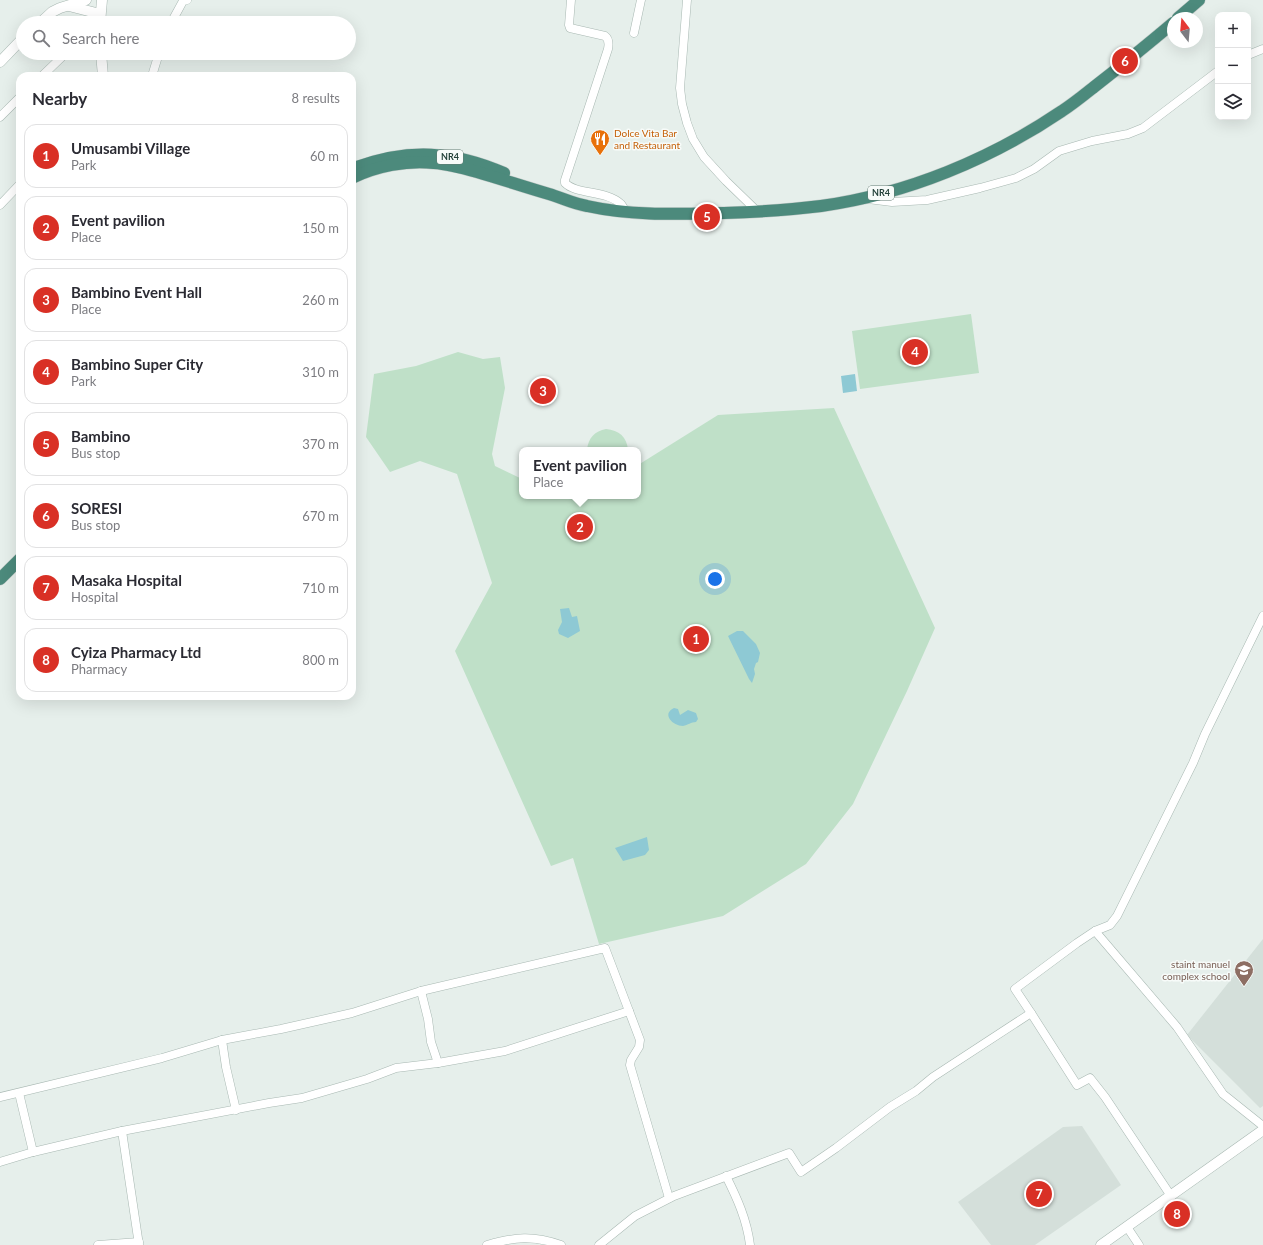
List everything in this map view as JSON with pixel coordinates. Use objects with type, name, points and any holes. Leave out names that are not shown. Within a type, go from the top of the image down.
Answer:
[{"type":"highway","points":[[1189,5],[1199,0]]},
{"type":"highway","name":"NR4","points":[[356,177],[394,165],[413,162],[434,163],[458,167],[585,206],[643,214],[758,212],[822,206],[860,199],[903,188],[970,163],[1033,130],[1064,110],[1129,60],[1167,28]]},
{"type":"highway","name":"NR4","points":[[356,168],[375,161],[397,156],[422,154],[440,155],[483,164],[543,192]]},
{"type":"highway","points":[[0,580],[16,563]]},
{"type":"street","points":[[48,16],[52,12],[68,5],[86,0]]},
{"type":"street","points":[[100,16],[102,0]]},
{"type":"street","points":[[175,16],[184,0]]},
{"type":"street","points":[[571,0],[570,28],[605,36],[609,44],[565,183],[574,188],[610,197],[621,204],[626,212]]},
{"type":"street","points":[[634,33],[641,0]]},
{"type":"street","points":[[687,0],[680,88],[687,123],[693,139],[704,156],[726,181],[758,212]]},
{"type":"street","points":[[68,5],[95,16]]},
{"type":"street","points":[[1,58],[16,44]]},
{"type":"street","points":[[1251,55],[1263,49]]},
{"type":"street","points":[[46,72],[59,60]]},
{"type":"street","points":[[101,60],[103,72]]},
{"type":"street","points":[[153,72],[157,60]]},
{"type":"street","points":[[860,199],[892,202],[927,200],[1016,178],[1034,169],[1059,152],[1092,141],[1128,134],[1144,128],[1215,73]]},
{"type":"street","points":[[0,117],[16,102]]},
{"type":"street","points":[[0,205],[16,188]]},
{"type":"street","points":[[1170,1196],[1105,1097],[1090,1078],[1077,1085],[1015,989],[1095,931],[1110,925],[1117,916],[1194,763],[1205,734],[1263,616]]},
{"type":"street","points":[[1095,931],[1177,1027],[1223,1094],[1263,1126]]},
{"type":"street","points":[[0,1097],[162,1058],[222,1040],[281,1029],[352,1013],[421,991],[605,948],[630,1011],[640,1043],[630,1065],[669,1198]]},
{"type":"street","points":[[421,991],[428,1019],[431,1042],[438,1063]]},
{"type":"street","points":[[0,1162],[33,1152],[122,1131],[302,1098],[367,1080],[396,1068],[438,1063],[505,1050],[630,1011]]},
{"type":"street","points":[[599,1245],[635,1216],[669,1198],[789,1153],[801,1172],[836,1148],[890,1107],[916,1091],[933,1077],[1031,1012]]},
{"type":"street","points":[[222,1040],[226,1067],[236,1110]]},
{"type":"street","points":[[19,1093],[33,1152]]},
{"type":"street","points":[[1101,1245],[1263,1130]]},
{"type":"street","points":[[98,1245],[139,1243],[122,1131]]},
{"type":"street","points":[[726,1176],[736,1195],[748,1230],[750,1245]]},
{"type":"street","points":[[1127,1227],[1139,1245]]},
{"type":"street","points":[[487,1245],[519,1238],[533,1238],[561,1245]]},
{"type":"shaded area","name":"staint manuel complex school","points":[[1263,939],[1263,1106],[1260,1108],[1187,1035]]},
{"type":"shaded area","points":[[1082,1126],[1121,1185],[1035,1245],[991,1245],[958,1202],[1063,1127]]},
{"type":"green space","points":[[971,314],[979,373],[860,389],[852,331]]},
{"type":"green space","points":[[458,352],[483,359],[500,357],[505,388],[492,454],[495,466],[519,478],[519,499],[641,499],[641,463],[718,415],[834,408],[935,628],[907,691],[853,804],[806,864],[723,916],[599,944],[573,858],[551,866],[455,651],[492,583],[457,474],[420,461],[390,472],[366,437],[374,374],[416,366]]},
{"type":"green space","points":[[606,429],[615,431],[622,435],[627,447],[588,447],[595,433]]},
{"type":"water","points":[[855,374],[857,391],[843,393],[841,376]]},
{"type":"water","points":[[569,608],[572,617],[577,616],[580,631],[568,638],[559,634],[558,630],[562,622],[560,609]]},
{"type":"water","points":[[737,631],[743,631],[756,644],[760,653],[758,662],[756,663],[754,669],[755,674],[752,683],[728,636]]},
{"type":"water","points":[[674,708],[678,709],[680,715],[688,710],[696,713],[698,719],[696,722],[683,726],[676,724],[672,722],[668,716],[670,710]]},
{"type":"water","points":[[647,837],[649,850],[645,855],[623,861],[615,848]]},
{"type":"place","name":"SORESI","points":[[1125,61]]},
{"type":"place","name":"Dolce Vita Bar and Restaurant","points":[[600,156]]},
{"type":"place","name":"Bambino","points":[[707,217]]},
{"type":"place","name":"Bambino Super City","points":[[915,352]]},
{"type":"place","name":"Bambino Event Hall","points":[[543,391]]},
{"type":"place","name":"Event pavilion","points":[[580,527]]},
{"type":"place","name":"Umusambi Village","points":[[696,639]]},
{"type":"place","name":"staint manuel complex school","points":[[1244,987]]},
{"type":"place","name":"Masaka Hospital","points":[[1039,1194]]},
{"type":"place","name":"Cyiza Pharmacy Ltd","points":[[1177,1214]]}]
